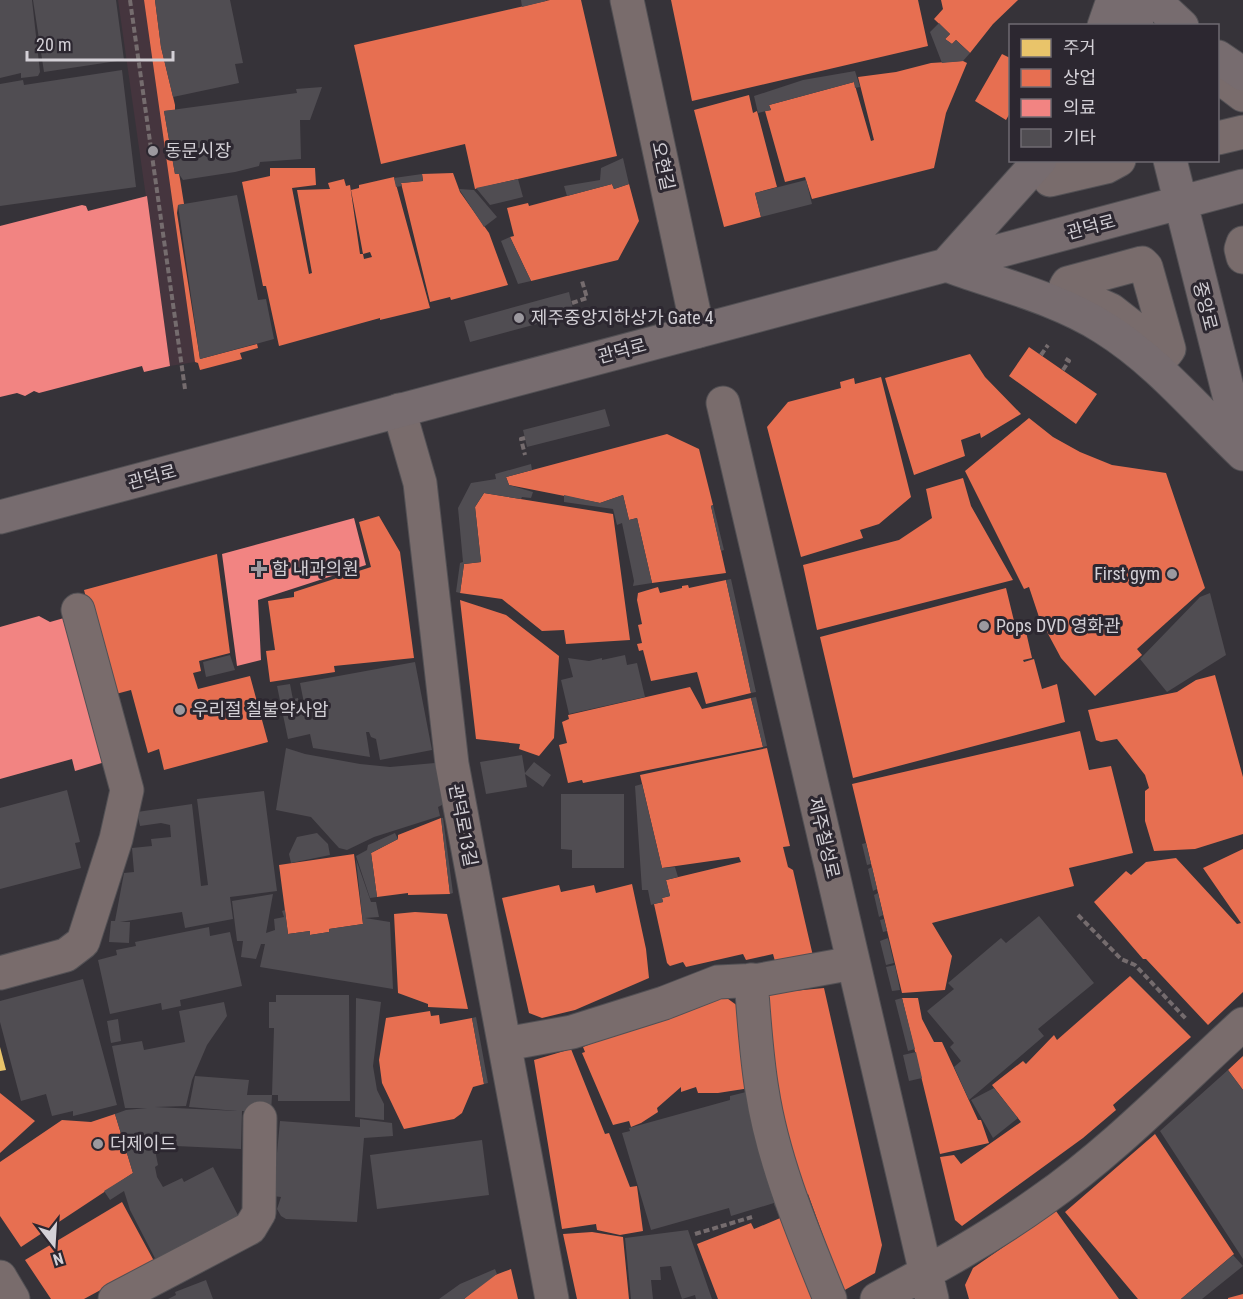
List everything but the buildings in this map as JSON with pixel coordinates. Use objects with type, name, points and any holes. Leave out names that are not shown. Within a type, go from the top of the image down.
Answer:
[{"type":"main road","points":[[1105,24],[1113,0]]},
{"type":"main road","points":[[1130,0],[1136,24]]},
{"type":"main road","points":[[1154,0],[1180,24]]},
{"type":"main road","points":[[1219,58],[1243,74]]},
{"type":"main road","points":[[1038,162],[946,266],[1068,309],[1102,327],[1136,350],[1243,452]]},
{"type":"main road","name":"중앙로","points":[[1170,162],[1243,452]]},
{"type":"main road","name":"관덕로","points":[[0,517],[1243,186]]},
{"type":"street","name":"오현길","points":[[627,0],[698,331]]},
{"type":"street","points":[[1219,77],[1243,95]]},
{"type":"street","points":[[1219,138],[1243,132]]},
{"type":"street","points":[[1060,162],[1049,176],[1050,180],[1106,167],[1115,162]]},
{"type":"street","points":[[1243,243],[1240,249],[1243,257]]},
{"type":"street","name":"제주칠성로","points":[[723,403],[929,1286]]},
{"type":"street","name":"관덕로13길","points":[[399,410],[420,483],[452,765],[552,1299]]},
{"type":"street","points":[[0,973],[66,955],[83,942],[116,839],[127,790],[78,610]]},
{"type":"street","points":[[506,1044],[572,1032],[664,1003],[718,982],[818,971],[853,963]]},
{"type":"street","points":[[751,980],[762,1090],[771,1132],[793,1205],[830,1299]]},
{"type":"street","points":[[877,1299],[929,1286],[960,1256],[1043,1200],[1097,1156],[1243,1024]]},
{"type":"street","points":[[115,1299],[250,1228],[259,1213],[260,1118]]},
{"type":"street","points":[[0,1277],[13,1299]]},
{"type":"path","points":[[130,0],[185,388]]},
{"type":"path","points":[[572,303],[587,298],[582,281]]},
{"type":"path","points":[[1047,346],[1069,361],[1063,370]]},
{"type":"path","points":[[525,438],[521,440],[525,455]]},
{"type":"path","points":[[1078,915],[1121,959],[1135,965],[1215,1050]]},
{"type":"path","points":[[695,1234],[793,1205]]},
{"type":"shaded area","name":"동문시장","points":[[118,0],[144,0],[195,362],[170,366]]},
{"type":"place","name":"동문시장","points":[[153,151]]},
{"type":"place","name":"제주중앙지하상가 Gate 4","points":[[519,318]]},
{"type":"place","name":"함 내과의원","points":[[259,569]]},
{"type":"place","name":"First gym","points":[[1172,574]]},
{"type":"place","name":"Pops DVD 영화관","points":[[984,626]]},
{"type":"place","name":"우리절 칠불약사암","points":[[180,710]]},
{"type":"place","name":"더제이드","points":[[98,1144]]}]
